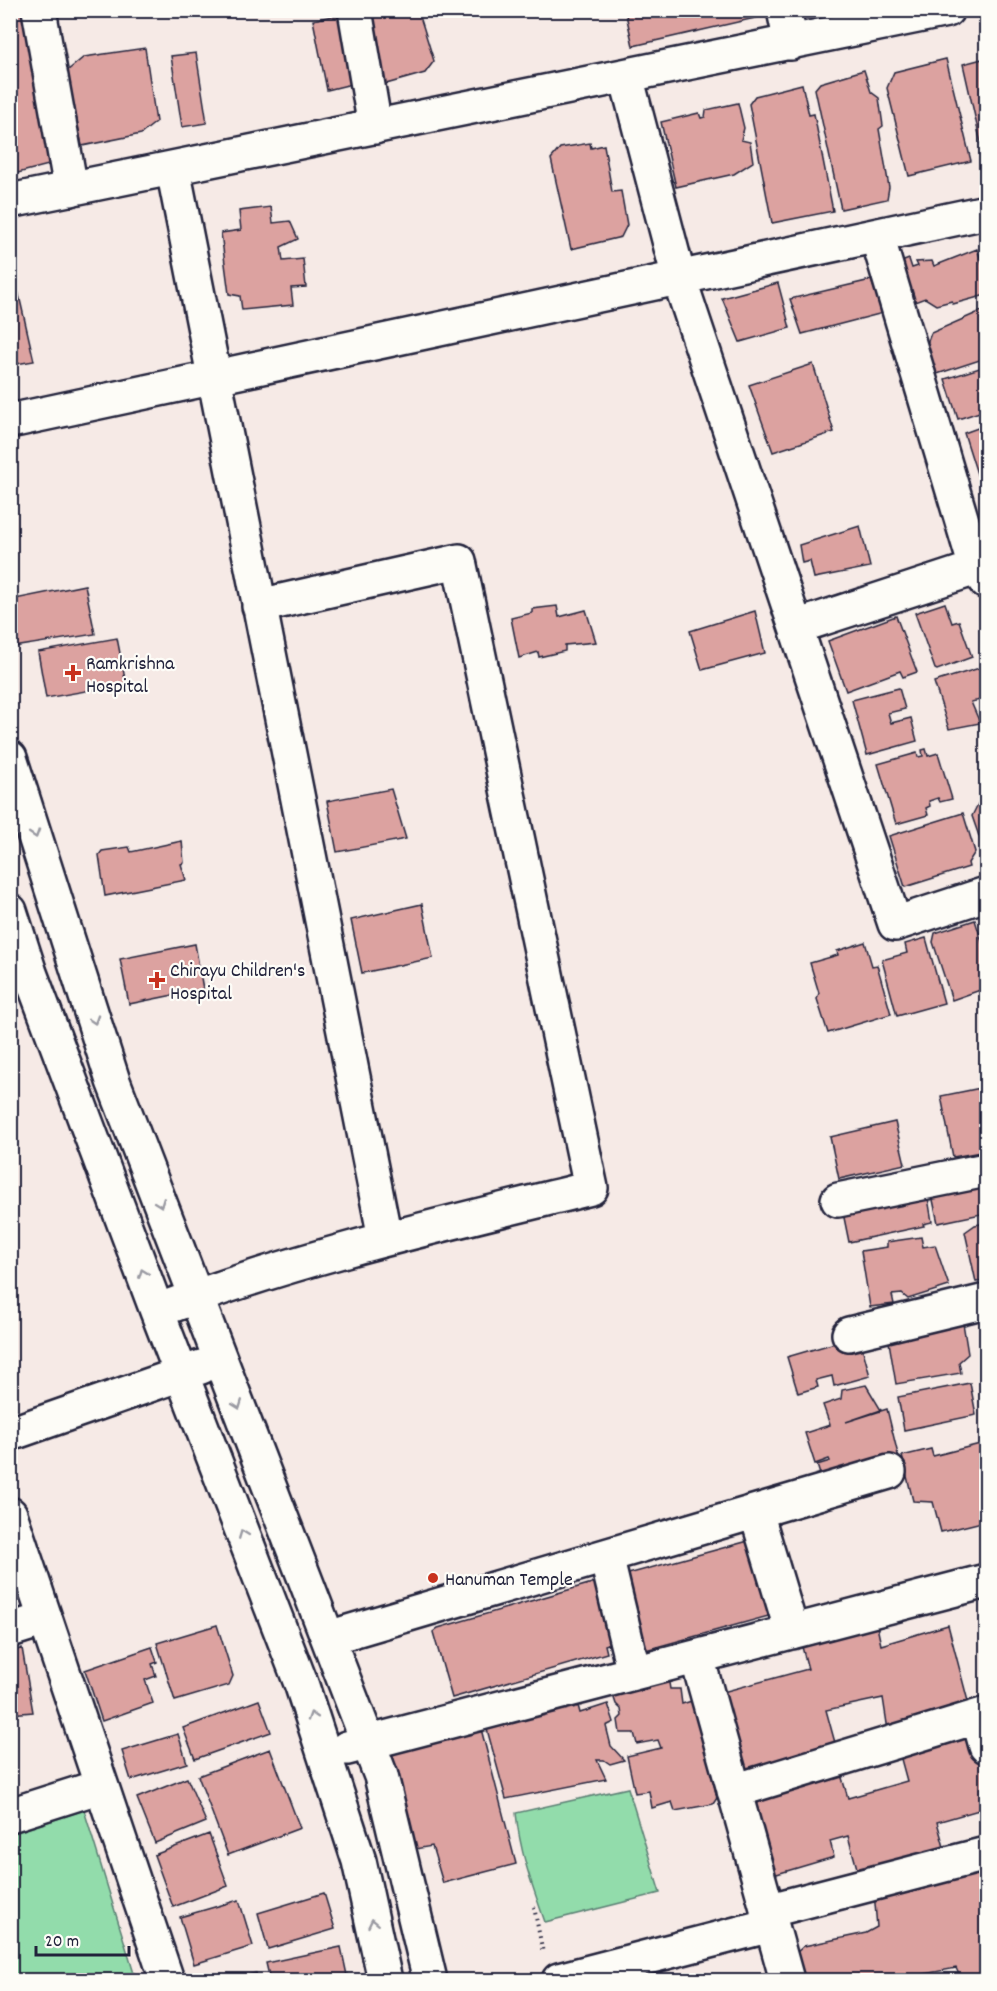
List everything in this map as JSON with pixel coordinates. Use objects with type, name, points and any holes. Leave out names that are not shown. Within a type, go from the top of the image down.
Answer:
[{"type":"street","points":[[39,10],[71,189]]},
{"type":"street","points":[[355,10],[375,127]]},
{"type":"street","points":[[784,10],[791,43]]},
{"type":"street","points":[[10,201],[947,10]]},
{"type":"street","points":[[626,76],[679,278],[895,924],[987,894]]},
{"type":"street","points":[[173,169],[386,1238]]},
{"type":"street","points":[[10,421],[987,212]]},
{"type":"street","points":[[796,627],[981,575],[877,236]]},
{"type":"street","points":[[157,1311],[196,1296],[386,1238],[591,1188],[459,561],[259,606]]},
{"type":"street","points":[[10,758],[113,1081],[381,1776],[430,1980]]},
{"type":"street","points":[[10,911],[30,973],[157,1311],[302,1686],[359,1861],[385,1980]]},
{"type":"street","points":[[838,1200],[987,1170]]},
{"type":"street","points":[[849,1334],[987,1301]]},
{"type":"street","points":[[10,1434],[220,1360]]},
{"type":"street","points":[[328,1638],[889,1472]]},
{"type":"street","points":[[756,1512],[792,1632]]},
{"type":"street","points":[[10,1514],[167,1980]]},
{"type":"street","points":[[606,1556],[634,1673]]},
{"type":"street","points":[[325,1754],[987,1581]]},
{"type":"street","points":[[10,1630],[45,1619]]},
{"type":"street","points":[[697,1657],[787,1980]]},
{"type":"street","points":[[734,1791],[984,1726]]},
{"type":"street","points":[[10,1815],[101,1786]]},
{"type":"street","points":[[552,1970],[769,1918],[987,1854]]},
{"type":"path","points":[[534,1907],[552,1970]]},
{"type":"green space","points":[[628,1788],[660,1893],[545,1922],[531,1882],[516,1813]]},
{"type":"green space","points":[[84,1810],[136,1980],[11,1980],[11,1834]]},
{"type":"building","points":[[10,10],[25,10],[56,163],[10,175]]},
{"type":"building","points":[[363,10],[397,10],[397,13],[401,10],[418,10],[434,61],[425,73],[379,86]]},
{"type":"building","points":[[625,10],[763,10],[764,16],[633,46]]},
{"type":"building","points":[[342,14],[356,83],[327,90],[313,20]]},
{"type":"building","points":[[145,48],[156,122],[141,134],[82,146],[67,71],[84,57]]},
{"type":"building","points":[[196,53],[207,123],[182,127],[171,56]]},
{"type":"building","points":[[986,58],[986,147],[982,148],[963,64]]},
{"type":"building","points":[[946,59],[971,161],[909,176],[887,88],[894,72]]},
{"type":"building","points":[[864,70],[871,92],[879,98],[883,126],[879,129],[889,187],[887,199],[841,209],[815,89],[820,83]]},
{"type":"building","points":[[802,84],[809,115],[814,114],[833,211],[772,223],[749,104],[755,96]]},
{"type":"building","points":[[738,103],[744,128],[741,140],[750,142],[753,162],[734,174],[676,187],[661,122],[699,113],[701,118],[705,117],[706,110]]},
{"type":"building","points":[[590,143],[591,148],[604,145],[612,192],[621,191],[627,225],[621,237],[571,249],[551,159],[560,148]]},
{"type":"building","points":[[271,207],[273,223],[290,221],[298,239],[281,247],[283,261],[303,259],[306,287],[291,288],[293,305],[242,310],[240,296],[229,294],[221,233],[241,230],[239,211]]},
{"type":"building","points":[[977,249],[986,273],[986,295],[953,304],[952,301],[936,305],[925,298],[904,306],[891,266],[909,259],[912,268],[918,266],[916,262],[932,261],[934,266]]},
{"type":"building","points":[[13,269],[34,361],[10,365],[10,270]]},
{"type":"building","points":[[871,280],[883,313],[802,334],[790,299]]},
{"type":"building","points":[[778,283],[790,328],[740,342],[722,298]]},
{"type":"building","points":[[986,309],[986,358],[937,374],[927,344],[931,333]]},
{"type":"building","points":[[813,364],[834,432],[773,452],[749,385]]},
{"type":"building","points":[[986,366],[986,410],[958,419],[945,379]]},
{"type":"building","points":[[986,425],[986,474],[978,477],[964,433]]},
{"type":"building","points":[[860,526],[870,567],[814,578],[810,561],[802,563],[799,545]]},
{"type":"building","points":[[85,585],[95,634],[14,647],[10,627],[10,600]]},
{"type":"building","points":[[945,603],[952,623],[959,621],[972,657],[937,670],[915,613]]},
{"type":"building","points":[[557,606],[559,617],[586,610],[596,642],[565,645],[565,651],[539,657],[538,652],[519,658],[511,618],[532,613],[532,609]]},
{"type":"building","points":[[755,611],[765,653],[702,670],[690,631]]},
{"type":"building","points":[[896,616],[917,672],[903,677],[900,671],[846,691],[828,641]]},
{"type":"building","points":[[117,638],[126,684],[46,698],[38,652]]},
{"type":"building","points":[[986,666],[986,714],[980,700],[971,702],[980,723],[949,729],[934,682]]},
{"type":"building","points":[[899,688],[905,709],[888,713],[891,723],[911,718],[917,741],[867,755],[852,700]]},
{"type":"building","points":[[926,749],[928,756],[938,753],[952,799],[940,802],[938,798],[929,801],[930,806],[926,808],[928,815],[896,824],[878,764],[917,753],[918,757],[923,756],[922,750]]},
{"type":"building","points":[[391,789],[406,839],[337,852],[327,801]]},
{"type":"building","points":[[986,799],[986,856],[972,816],[979,802]]},
{"type":"building","points":[[963,813],[975,852],[968,863],[969,867],[905,887],[889,836]]},
{"type":"building","points":[[182,841],[184,863],[181,864],[186,880],[105,896],[99,855],[102,851],[129,847],[131,852]]},
{"type":"building","points":[[422,904],[433,958],[362,973],[351,920]]},
{"type":"building","points":[[975,920],[986,954],[986,972],[984,972],[986,988],[952,1000],[933,942],[935,933]]},
{"type":"building","points":[[926,938],[944,1003],[897,1016],[882,960],[907,953],[905,944]]},
{"type":"building","points":[[865,942],[872,966],[877,965],[891,1014],[828,1033],[817,999],[819,993],[810,963],[838,955],[837,951]]},
{"type":"building","points":[[195,944],[203,989],[129,1004],[120,959]]},
{"type":"building","points":[[981,1088],[986,1118],[986,1151],[953,1157],[941,1096]]},
{"type":"building","points":[[895,1122],[905,1164],[839,1179],[830,1137]]},
{"type":"building","points":[[986,1175],[986,1213],[938,1223],[930,1186]]},
{"type":"building","points":[[926,1186],[932,1222],[923,1224],[924,1226],[849,1242],[841,1203]]},
{"type":"building","points":[[986,1223],[986,1280],[976,1282],[965,1232],[975,1225]]},
{"type":"building","points":[[921,1237],[923,1247],[935,1245],[949,1286],[908,1299],[902,1294],[892,1295],[894,1304],[870,1307],[861,1251],[887,1247],[887,1242]]},
{"type":"building","points":[[962,1317],[968,1354],[959,1362],[961,1373],[896,1384],[887,1330]]},
{"type":"building","points":[[859,1336],[870,1376],[834,1386],[832,1376],[816,1380],[818,1387],[798,1393],[787,1357]]},
{"type":"building","points":[[970,1383],[976,1415],[904,1430],[898,1397]]},
{"type":"building","points":[[866,1385],[881,1410],[846,1422],[887,1409],[900,1463],[824,1487],[817,1465],[830,1461],[829,1459],[815,1464],[805,1433],[830,1425],[823,1405],[841,1399],[842,1390]]},
{"type":"building","points":[[984,1443],[986,1491],[980,1493],[986,1521],[941,1532],[933,1502],[913,1501],[902,1456],[931,1449],[933,1456]]},
{"type":"building","points":[[752,1540],[772,1615],[642,1651],[621,1576]]},
{"type":"building","points":[[599,1581],[617,1641],[605,1645],[607,1653],[452,1698],[433,1632],[438,1628]]},
{"type":"building","points":[[875,1617],[881,1645],[948,1625],[970,1709],[888,1730],[883,1698],[826,1710],[837,1750],[745,1777],[719,1693],[808,1669],[802,1647],[846,1633]]},
{"type":"building","points":[[217,1625],[233,1676],[229,1685],[175,1701],[157,1643]]},
{"type":"building","points":[[152,1647],[157,1662],[152,1664],[156,1676],[145,1680],[153,1703],[102,1721],[85,1670]]},
{"type":"building","points":[[22,1648],[33,1712],[10,1714],[10,1653]]},
{"type":"building","points":[[668,1677],[670,1689],[680,1689],[682,1704],[695,1700],[720,1768],[712,1774],[717,1798],[713,1804],[675,1811],[672,1802],[652,1808],[649,1791],[635,1793],[627,1756],[661,1748],[658,1740],[637,1744],[634,1733],[620,1733],[618,1720],[622,1716],[621,1709],[616,1704],[613,1695],[638,1679],[641,1691],[649,1689],[647,1684]]},
{"type":"building","points":[[576,1698],[580,1713],[608,1704],[614,1722],[606,1726],[611,1746],[624,1760],[610,1764],[604,1760],[597,1760],[606,1779],[506,1799],[485,1722]]},
{"type":"building","points":[[259,1700],[271,1732],[195,1759],[183,1728]]},
{"type":"building","points":[[479,1721],[516,1864],[443,1883],[432,1846],[415,1849],[390,1744]]},
{"type":"building","points":[[972,1726],[986,1775],[986,1808],[937,1822],[946,1854],[860,1879],[848,1836],[830,1841],[834,1857],[770,1876],[748,1797],[840,1771],[848,1798],[907,1781],[898,1748]]},
{"type":"building","points":[[178,1734],[187,1763],[131,1780],[122,1751]]},
{"type":"building","points":[[270,1749],[300,1828],[228,1855],[198,1776]]},
{"type":"building","points":[[187,1778],[206,1822],[155,1843],[137,1798]]},
{"type":"building","points":[[209,1834],[228,1886],[173,1907],[154,1855]]},
{"type":"building","points":[[986,1868],[986,1973],[961,1979],[956,1968],[913,1976],[915,1980],[804,1980],[796,1953],[804,1946],[866,1933],[877,1927],[874,1892]]},
{"type":"building","points":[[324,1893],[335,1929],[268,1949],[258,1913]]},
{"type":"building","points":[[239,1900],[253,1946],[194,1964],[180,1917]]},
{"type":"building","points":[[341,1947],[348,1980],[270,1980],[266,1963]]},
{"type":"building","points":[[256,1973],[258,1980],[221,1980]]},
{"type":"place","name":"Ramkrishna Hospital","points":[[73,673]]},
{"type":"place","name":"Chirayu Children's Hospital","points":[[157,980]]},
{"type":"place","name":"Hanuman Temple","points":[[433,1578]]}]
